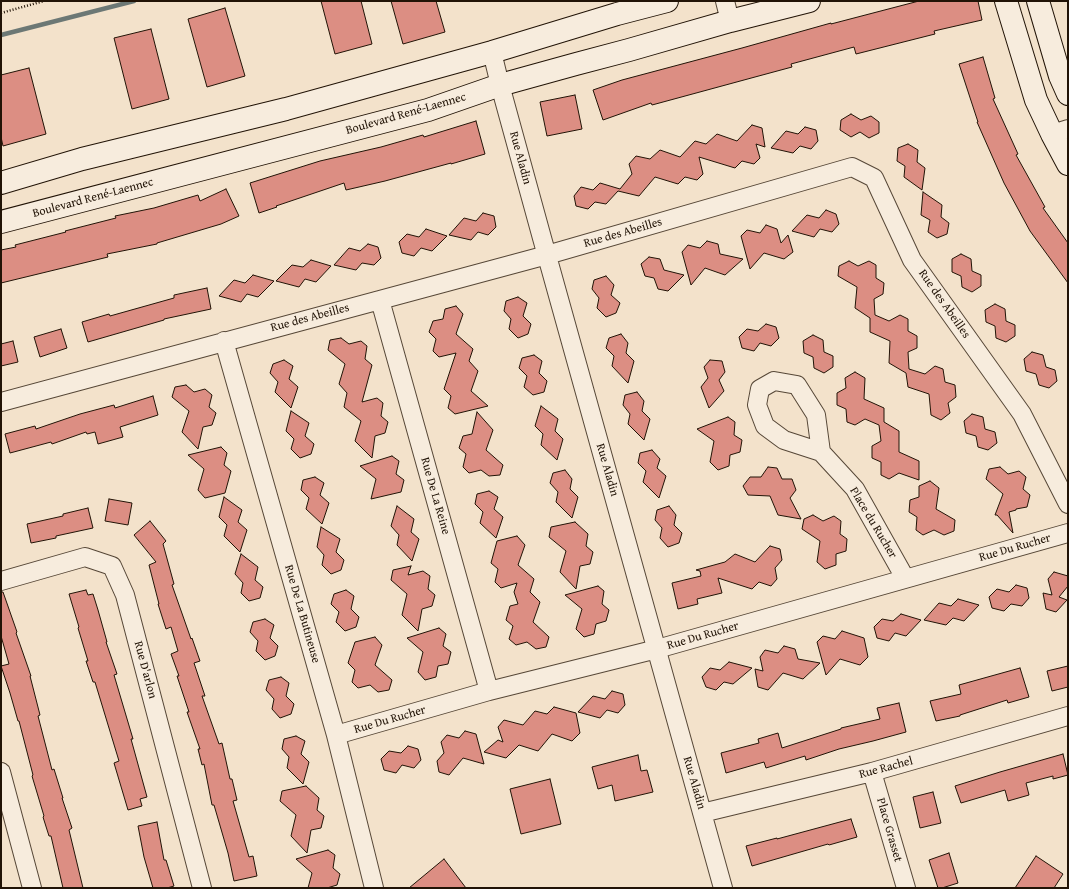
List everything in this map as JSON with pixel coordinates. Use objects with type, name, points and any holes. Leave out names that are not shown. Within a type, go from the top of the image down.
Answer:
[{"type":"street","points":[[1,183],[82,159],[286,109],[492,52],[617,14],[667,1]]},
{"type":"street","name":"Boulevard René-Laennec","points":[[1,222],[428,110],[500,85],[629,50],[728,11],[809,1]]},
{"type":"street","points":[[1006,1],[1036,100],[1060,131],[1068,164]]},
{"type":"street","points":[[1038,1],[1060,76],[1068,94]]},
{"type":"street","name":"Rue Aladin","points":[[492,52],[723,888]]},
{"type":"street","name":"Rue des Abeilles","points":[[1,402],[547,255],[852,167],[874,178],[912,260],[1022,414],[1068,504]]},
{"type":"street","name":"Rue De La Reine","points":[[380,300],[489,691]]},
{"type":"street","name":"Rue De La Butineuse","points":[[224,341],[336,735],[374,888]]},
{"type":"street","name":"Place du Rucher","points":[[821,452],[855,490],[905,578]]},
{"type":"street","name":"Rue Du Rucher","points":[[336,735],[489,691],[657,649],[1068,533]]},
{"type":"street","name":"Rue D'arlon","points":[[1,581],[85,556],[112,566],[125,595],[202,888]]},
{"type":"street","name":"Rue Rachel","points":[[702,814],[872,772],[1068,716]]},
{"type":"street","points":[[1,772],[32,888]]},
{"type":"street","name":"Place Grasset","points":[[872,772],[906,888]]},
{"type":"path","points":[[1,13],[44,1]]},
{"type":"building","points":[[321,1],[361,1],[372,44],[335,54]]},
{"type":"building","points":[[391,1],[436,1],[445,32],[403,44]]},
{"type":"building","points":[[919,1],[978,1],[982,20],[934,31],[935,34],[856,54],[854,47],[791,64],[792,67],[652,105],[651,103],[603,120],[593,90],[622,80],[831,23]]},
{"type":"building","points":[[225,8],[245,76],[207,87],[188,19]]},
{"type":"building","points":[[151,29],[169,99],[132,109],[114,38]]},
{"type":"building","points":[[983,57],[995,98],[993,99],[1018,154],[1016,155],[1045,207],[1043,208],[1068,243],[1068,283],[1030,231],[1004,183],[977,122],[959,64]]},
{"type":"building","points":[[29,68],[46,134],[3,146],[1,137],[1,75]]},
{"type":"building","points":[[575,95],[582,129],[547,136],[540,102]]},
{"type":"building","points":[[851,114],[861,120],[871,116],[879,122],[879,133],[869,138],[860,132],[851,137],[840,130],[841,120]]},
{"type":"building","points":[[476,121],[485,154],[346,190],[344,183],[259,213],[250,183],[320,161],[381,147],[423,135],[424,137]]},
{"type":"building","points":[[752,125],[762,128],[765,147],[756,144],[760,158],[754,164],[742,161],[735,168],[699,157],[703,174],[697,180],[685,177],[678,184],[655,177],[639,196],[618,191],[606,204],[595,202],[588,209],[576,206],[574,196],[581,187],[593,190],[600,183],[620,189],[632,174],[629,164],[636,156],[650,159],[660,150],[680,157],[695,141],[706,144],[717,134],[737,141]]},
{"type":"building","points":[[805,127],[816,130],[818,141],[811,149],[800,146],[793,153],[771,148],[786,131],[798,134]]},
{"type":"building","points":[[908,144],[918,150],[917,162],[925,168],[922,190],[904,177],[905,166],[897,161],[898,148]]},
{"type":"building","points":[[226,189],[239,216],[221,224],[157,244],[107,254],[108,257],[1,283],[1,250],[116,218],[115,216],[154,208],[198,195],[200,201]]},
{"type":"building","points":[[923,192],[942,205],[941,217],[949,223],[947,234],[937,238],[928,232],[930,220],[921,215]]},
{"type":"building","points":[[826,210],[836,214],[839,224],[832,232],[820,229],[814,237],[792,231],[807,215],[819,218]]},
{"type":"building","points":[[483,213],[494,216],[496,227],[488,235],[478,232],[471,240],[449,235],[464,218],[476,221]]},
{"type":"building","points":[[766,225],[777,229],[781,243],[788,235],[793,252],[784,259],[764,253],[750,269],[741,236],[747,230],[760,233]]},
{"type":"building","points":[[426,229],[447,236],[432,251],[421,248],[414,256],[402,253],[399,242],[407,234],[419,237]]},
{"type":"building","points":[[707,241],[718,244],[720,254],[743,259],[725,275],[705,268],[691,285],[682,252],[688,245],[700,248]]},
{"type":"building","points":[[368,244],[378,247],[381,258],[374,265],[362,263],[356,270],[334,265],[349,248],[360,251]]},
{"type":"building","points":[[961,254],[971,259],[972,271],[981,275],[981,286],[972,292],[962,287],[961,276],[952,272],[952,259]]},
{"type":"building","points":[[649,257],[660,259],[664,270],[684,275],[668,291],[658,289],[654,278],[645,276],[641,264]]},
{"type":"building","points":[[311,260],[331,266],[316,282],[305,279],[299,287],[276,281],[292,265],[303,267]]},
{"type":"building","points":[[849,261],[858,266],[869,261],[876,265],[876,278],[884,283],[883,294],[874,299],[875,315],[889,321],[900,315],[908,319],[908,331],[917,336],[917,348],[908,352],[909,369],[925,374],[935,366],[943,369],[945,382],[955,385],[956,397],[948,403],[950,413],[941,420],[931,415],[929,394],[908,387],[906,373],[889,363],[890,341],[870,332],[870,318],[855,308],[857,287],[838,276],[839,266]]},
{"type":"building","points":[[253,275],[274,281],[258,297],[247,294],[241,302],[219,296],[234,280],[245,283]]},
{"type":"building","points":[[606,276],[614,285],[611,295],[620,303],[616,313],[606,317],[597,308],[599,298],[592,289],[594,280]]},
{"type":"building","points":[[207,288],[211,309],[164,319],[88,342],[82,322],[109,314],[110,316],[174,298],[174,295]]},
{"type":"building","points":[[518,297],[527,303],[523,316],[531,324],[528,334],[518,338],[509,329],[511,319],[504,311],[506,301]]},
{"type":"building","points":[[995,304],[1005,309],[1006,321],[1015,325],[1015,336],[1006,342],[996,338],[995,326],[986,322],[985,310]]},
{"type":"building","points":[[456,306],[463,314],[456,334],[473,349],[469,361],[478,371],[471,391],[488,406],[455,414],[448,408],[451,396],[444,389],[456,353],[439,357],[433,351],[436,339],[429,332],[433,321],[443,319],[445,309]]},
{"type":"building","points":[[766,324],[776,327],[779,338],[771,346],[760,343],[754,351],[742,348],[739,337],[747,329],[758,331]]},
{"type":"building","points":[[61,329],[67,348],[40,357],[34,337]]},
{"type":"building","points":[[621,334],[628,343],[626,353],[634,361],[628,383],[612,366],[614,356],[606,348],[609,338]]},
{"type":"building","points":[[813,335],[823,340],[824,352],[833,356],[833,367],[824,373],[814,368],[813,357],[804,353],[803,341]]},
{"type":"building","points":[[341,338],[349,344],[361,341],[367,346],[365,359],[372,365],[362,402],[377,398],[383,403],[381,416],[388,422],[385,433],[375,436],[372,458],[355,441],[361,421],[344,407],[347,393],[339,384],[345,364],[328,350],[330,340]]},
{"type":"building","points":[[13,341],[18,362],[1,366],[1,344]]},
{"type":"building","points":[[1032,352],[1043,355],[1046,367],[1055,370],[1057,381],[1049,388],[1039,385],[1036,374],[1026,371],[1024,359]]},
{"type":"building","points":[[534,355],[542,361],[539,373],[547,381],[544,392],[533,395],[524,387],[527,376],[519,368],[522,358]]},
{"type":"building","points":[[284,360],[293,366],[289,379],[298,387],[291,408],[275,392],[278,382],[270,373],[273,364]]},
{"type":"building","points":[[710,360],[722,361],[725,372],[719,380],[724,391],[709,408],[701,387],[708,378],[704,367]]},
{"type":"building","points":[[855,372],[865,378],[864,399],[884,408],[884,422],[899,431],[899,452],[919,461],[919,480],[899,473],[889,479],[881,475],[881,462],[872,458],[872,446],[881,441],[879,425],[865,419],[855,425],[847,422],[846,409],[837,405],[837,393],[846,388],[845,378]]},
{"type":"building","points":[[186,385],[194,392],[205,389],[212,395],[209,407],[216,413],[212,425],[203,427],[198,449],[182,432],[189,411],[172,397],[175,387]]},
{"type":"building","points":[[637,392],[644,401],[642,411],[650,419],[644,440],[628,424],[630,414],[623,405],[625,395]]},
{"type":"building","points":[[153,396],[158,415],[120,427],[123,437],[98,444],[95,432],[87,434],[86,432],[52,444],[51,442],[10,453],[5,434],[35,426],[36,429],[80,414],[114,405],[115,408]]},
{"type":"building","points":[[541,406],[558,419],[555,431],[563,439],[557,460],[541,445],[543,434],[535,426]]},
{"type":"building","points":[[291,411],[309,423],[305,436],[314,444],[311,454],[300,458],[291,449],[294,439],[286,431]]},
{"type":"building","points":[[477,412],[493,430],[486,450],[503,465],[500,475],[489,476],[481,470],[469,473],[463,467],[466,454],[459,448],[463,436],[472,434]]},
{"type":"building","points":[[972,414],[983,417],[985,429],[995,432],[997,443],[988,450],[978,447],[976,436],[966,433],[964,421]]},
{"type":"building","points":[[728,417],[735,422],[734,435],[742,440],[740,452],[730,455],[729,466],[718,470],[710,462],[714,441],[697,429]]},
{"type":"building","points":[[221,447],[227,453],[224,465],[231,471],[225,493],[205,498],[198,490],[204,469],[188,455]]},
{"type":"building","points":[[652,450],[660,459],[657,468],[666,476],[659,498],[643,482],[646,471],[638,463],[640,453]]},
{"type":"building","points":[[392,456],[399,461],[396,474],[404,480],[401,492],[371,499],[376,479],[360,466]]},
{"type":"building","points":[[768,467],[777,468],[782,479],[792,479],[796,490],[790,498],[801,519],[778,515],[770,496],[748,495],[743,486],[750,477],[761,477]]},
{"type":"building","points":[[1000,467],[1008,474],[1019,471],[1026,477],[1023,489],[1030,495],[1027,507],[1009,512],[1013,533],[997,515],[995,515],[1003,494],[986,479],[989,469]]},
{"type":"building","points":[[565,470],[572,479],[570,489],[578,497],[572,518],[556,502],[558,492],[550,483],[553,473]]},
{"type":"building","points":[[315,477],[324,483],[320,495],[329,503],[322,524],[306,509],[309,498],[301,490],[303,480]]},
{"type":"building","points":[[930,481],[939,488],[936,509],[955,520],[954,531],[944,535],[934,530],[923,535],[916,530],[917,517],[909,512],[910,500],[919,497],[919,486]]},
{"type":"building","points":[[489,491],[498,497],[494,509],[503,517],[496,538],[480,523],[483,512],[475,504],[477,494]]},
{"type":"building","points":[[224,497],[242,510],[238,522],[247,530],[240,552],[224,536],[227,525],[219,517]]},
{"type":"building","points":[[109,499],[132,503],[128,525],[105,521]]},
{"type":"building","points":[[397,506],[414,519],[411,532],[419,539],[412,561],[397,545],[399,535],[391,526]]},
{"type":"building","points":[[669,506],[676,515],[674,525],[682,533],[679,543],[668,547],[660,538],[662,528],[655,520],[657,510]]},
{"type":"building","points":[[88,508],[93,528],[31,543],[27,524],[63,516],[63,514]]},
{"type":"building","points":[[813,515],[823,521],[834,516],[841,521],[840,534],[847,539],[846,551],[836,554],[836,565],[825,569],[817,562],[820,541],[802,529],[804,519]]},
{"type":"building","points":[[150,521],[166,541],[163,544],[174,584],[172,585],[200,661],[194,663],[205,696],[202,696],[219,744],[222,743],[230,779],[232,779],[237,800],[233,801],[249,857],[253,856],[257,876],[234,881],[228,853],[214,805],[212,805],[204,764],[202,765],[198,749],[200,749],[187,712],[189,712],[171,654],[178,651],[171,627],[166,629],[158,604],[149,565],[156,562],[134,535]]},
{"type":"building","points":[[575,522],[588,534],[586,546],[593,552],[590,564],[580,566],[576,589],[560,572],[566,551],[549,537],[551,527]]},
{"type":"building","points":[[321,527],[340,539],[336,552],[344,560],[341,570],[331,574],[322,565],[324,555],[317,547]]},
{"type":"building","points":[[517,536],[525,545],[518,565],[534,579],[530,592],[540,602],[533,622],[549,637],[546,647],[536,649],[527,642],[516,645],[509,639],[513,626],[506,620],[510,606],[518,604],[514,592],[517,583],[501,588],[495,582],[498,569],[491,563],[497,541]]},
{"type":"building","points":[[770,546],[780,549],[782,560],[775,568],[777,579],[771,586],[759,582],[752,589],[718,578],[722,593],[697,599],[698,604],[678,609],[672,583],[701,576],[700,571],[696,570],[725,562],[735,554],[755,562]]},
{"type":"building","points":[[241,554],[258,567],[255,580],[263,587],[260,598],[249,601],[241,593],[243,583],[235,574]]},
{"type":"building","points":[[411,566],[408,575],[423,571],[430,576],[428,589],[435,595],[432,606],[422,609],[418,631],[402,615],[407,594],[391,580],[393,570]]},
{"type":"building","points":[[1054,572],[1068,576],[1068,586],[1059,597],[1067,600],[1056,612],[1046,609],[1043,593],[1052,595],[1048,579]]},
{"type":"building","points":[[1016,585],[1027,588],[1029,598],[1022,606],[1011,604],[1004,611],[992,608],[989,597],[997,589],[1009,592]]},
{"type":"building","points":[[598,586],[604,591],[602,604],[609,610],[606,621],[596,624],[594,634],[584,637],[576,629],[582,609],[565,595]]},
{"type":"building","points":[[86,590],[88,595],[93,594],[106,642],[117,674],[114,675],[133,739],[131,739],[147,797],[140,799],[142,806],[128,810],[114,763],[119,761],[95,682],[93,682],[86,661],[88,661],[69,594]]},
{"type":"building","points":[[346,590],[354,596],[351,609],[359,617],[356,627],[345,631],[336,622],[339,612],[331,604],[334,594]]},
{"type":"building","points":[[1,592],[3,592],[31,676],[40,715],[38,716],[52,770],[54,769],[72,828],[69,830],[83,888],[63,888],[51,836],[49,836],[43,817],[44,816],[32,776],[33,775],[19,721],[1,666],[9,664],[1,636]]},
{"type":"building","points":[[958,599],[979,605],[964,621],[953,618],[946,625],[924,620],[939,603],[951,606]]},
{"type":"building","points":[[901,614],[921,620],[906,636],[895,633],[889,641],[877,638],[874,627],[882,619],[893,621]]},
{"type":"building","points":[[265,619],[274,625],[270,638],[278,646],[275,656],[265,660],[256,651],[258,641],[250,632],[253,622]]},
{"type":"building","points":[[439,628],[446,634],[443,646],[451,652],[448,664],[438,666],[436,677],[425,680],[418,672],[423,652],[407,638]]},
{"type":"building","points":[[842,631],[864,638],[868,657],[860,665],[840,659],[826,675],[817,642],[823,636],[835,639]]},
{"type":"building","points":[[375,637],[382,645],[375,665],[392,680],[389,690],[378,692],[370,685],[358,688],[352,682],[355,670],[348,663],[355,642]]},
{"type":"building","points":[[784,646],[795,649],[798,659],[820,663],[803,679],[783,673],[768,690],[758,687],[755,669],[763,671],[760,657],[765,650],[778,653]]},
{"type":"building","points":[[729,662],[752,668],[733,684],[724,682],[716,690],[706,687],[702,677],[710,668],[720,670]]},
{"type":"building","points":[[1068,666],[1068,687],[1052,691],[1047,671]]},
{"type":"building","points":[[1020,668],[1029,697],[1008,703],[1007,700],[960,716],[936,721],[930,701],[961,694],[959,685]]},
{"type":"building","points":[[281,677],[289,683],[286,696],[294,704],[291,714],[280,718],[272,709],[274,699],[266,690],[269,680]]},
{"type":"building","points":[[612,691],[623,694],[625,705],[618,713],[607,710],[600,718],[578,712],[593,696],[605,699]]},
{"type":"building","points":[[899,703],[906,732],[839,749],[806,760],[805,756],[766,768],[764,762],[726,773],[721,753],[759,743],[758,739],[778,733],[782,748],[841,728],[880,719],[877,708]]},
{"type":"building","points":[[554,707],[576,713],[580,733],[572,741],[552,734],[538,751],[519,745],[506,758],[484,752],[498,740],[503,742],[498,727],[504,720],[523,725],[535,711],[547,714]]},
{"type":"building","points":[[465,731],[476,734],[484,764],[463,758],[449,775],[439,772],[437,761],[444,753],[441,742],[447,735],[459,738]]},
{"type":"building","points":[[296,736],[305,741],[301,754],[309,762],[303,784],[287,768],[289,757],[282,749],[284,739]]},
{"type":"building","points":[[408,746],[418,749],[421,760],[414,768],[402,765],[396,773],[384,770],[381,759],[389,751],[401,753]]},
{"type":"building","points":[[1063,754],[1068,775],[1053,779],[1053,776],[1026,783],[1029,795],[1008,801],[1005,790],[961,803],[955,786]]},
{"type":"building","points":[[638,755],[641,771],[647,770],[653,792],[615,801],[612,785],[598,789],[592,767]]},
{"type":"building","points":[[550,779],[561,824],[521,834],[510,789]]},
{"type":"building","points":[[306,786],[319,798],[317,810],[324,816],[321,828],[311,830],[307,853],[291,836],[296,815],[280,801],[282,791]]},
{"type":"building","points":[[933,792],[941,823],[920,828],[913,797]]},
{"type":"building","points":[[851,819],[857,837],[752,866],[746,846]]},
{"type":"building","points":[[157,822],[164,860],[166,860],[174,886],[167,888],[153,888],[144,857],[138,826]]},
{"type":"building","points":[[328,850],[335,855],[333,868],[340,874],[337,885],[327,888],[308,888],[312,873],[296,859]]},
{"type":"building","points":[[949,853],[958,883],[938,888],[929,860]]},
{"type":"building","points":[[1036,856],[1063,874],[1054,888],[1015,888]]},
{"type":"building","points":[[444,859],[466,888],[409,888]]},
{"type":"waterway","points":[[1,35],[134,1]]}]
